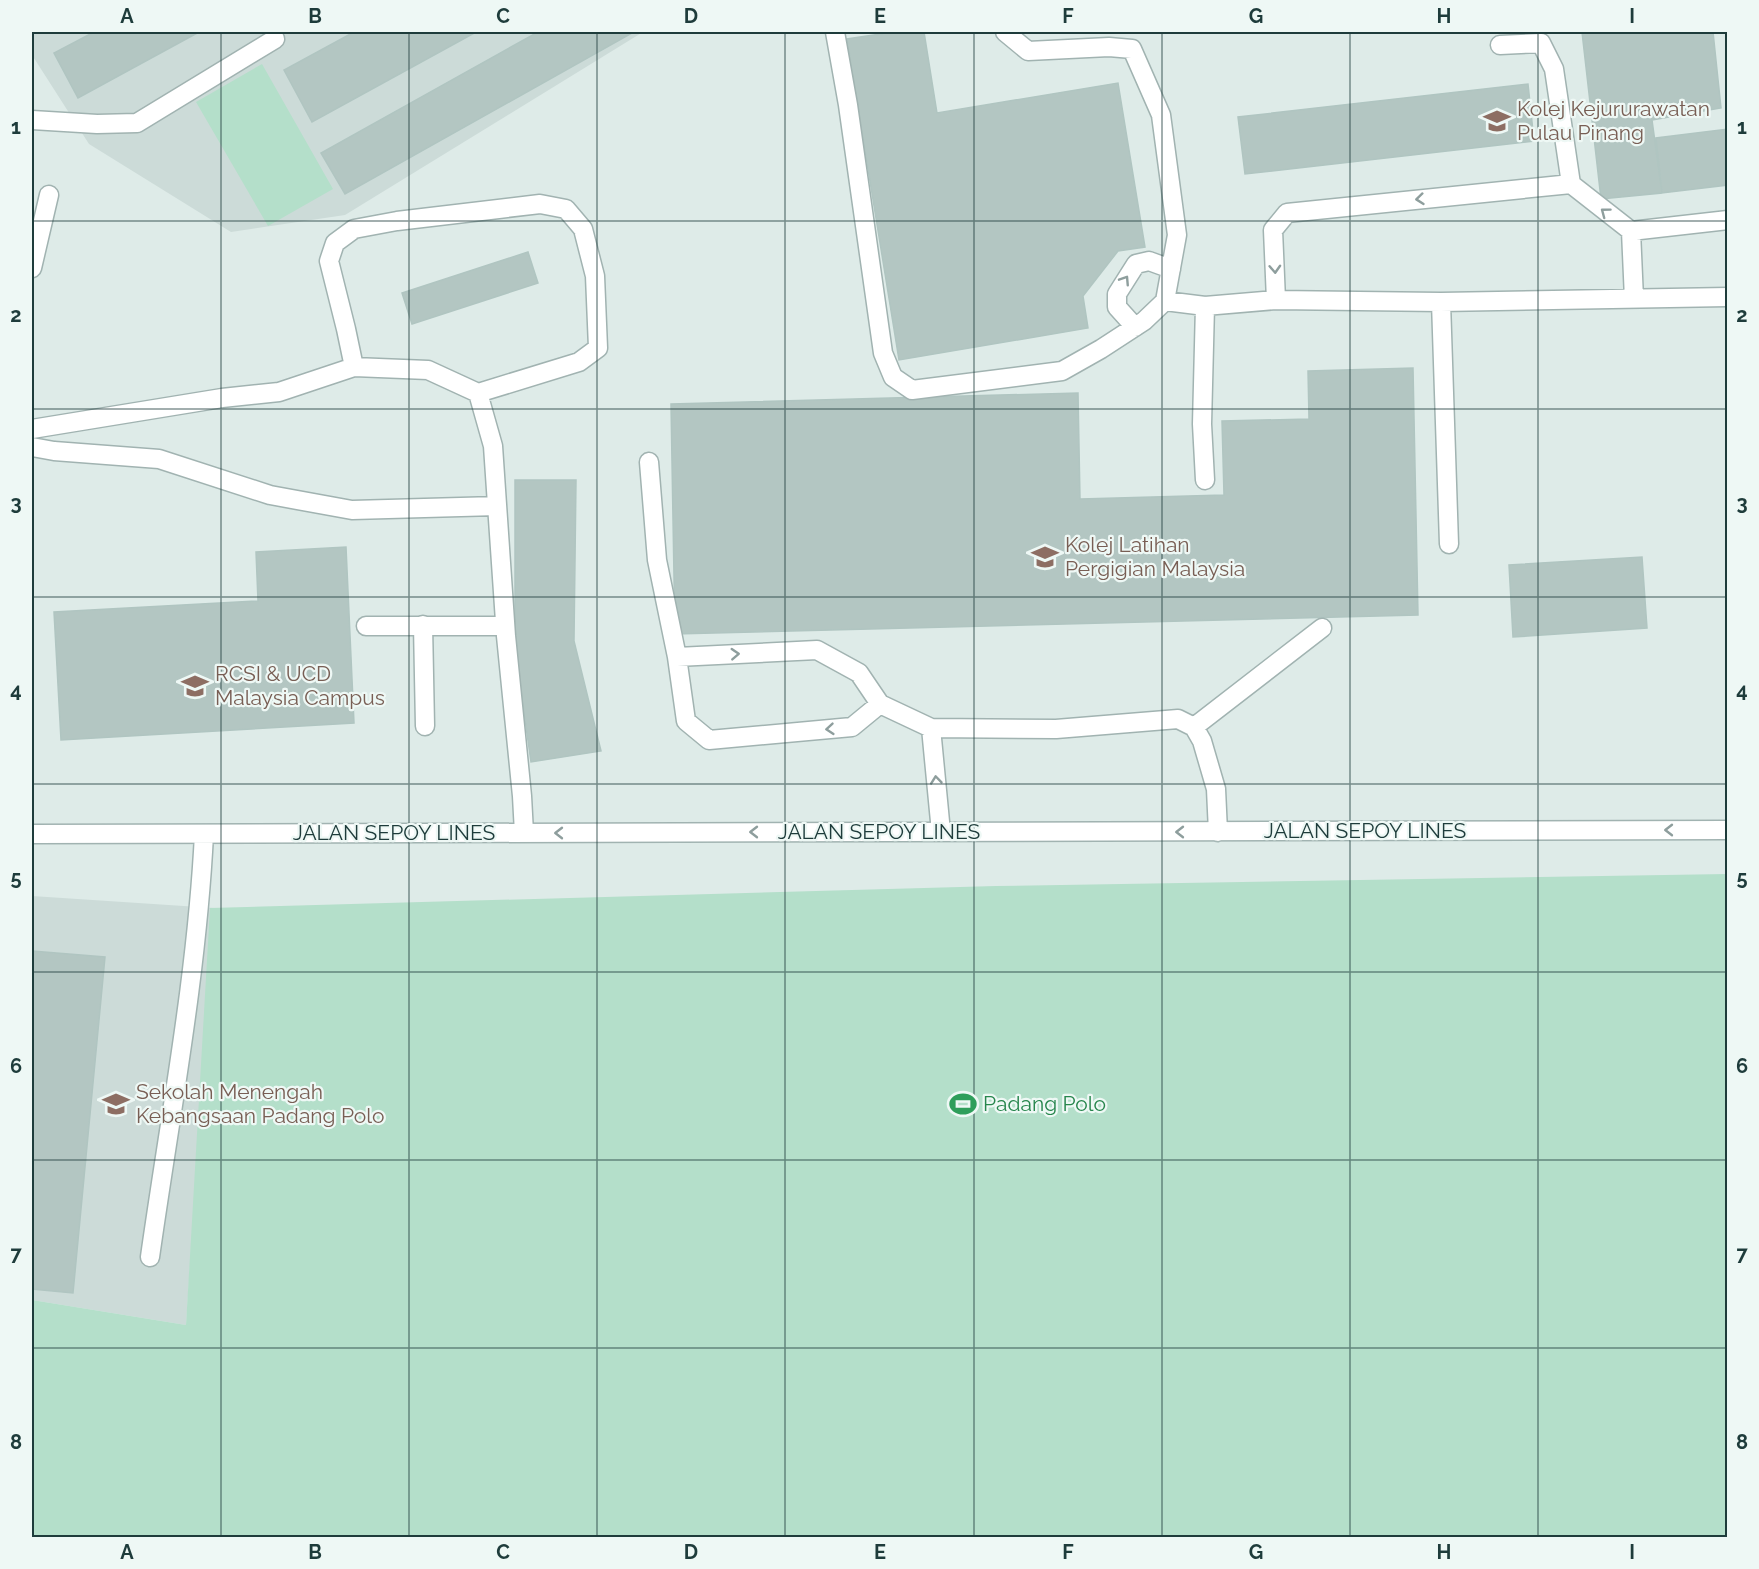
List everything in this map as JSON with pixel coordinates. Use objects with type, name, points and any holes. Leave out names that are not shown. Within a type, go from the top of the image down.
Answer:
[{"type":"street","points":[[835,32],[848,105],[883,353],[893,377],[912,390],[1062,371],[1101,350],[1135,327],[1165,301],[1177,235],[1161,115],[1132,50],[1109,47],[1028,51],[1005,32]]},
{"type":"street","points":[[32,120],[97,124],[137,123],[275,39]]},
{"type":"street","points":[[1500,45],[1541,44],[1554,69],[1571,184],[1631,231],[1728,220]]},
{"type":"street","points":[[1276,300],[1273,230],[1287,213],[1571,184]]},
{"type":"street","points":[[32,268],[49,195]]},
{"type":"street","points":[[32,429],[222,398],[279,392],[354,367],[428,370],[478,393],[579,362],[597,348],[595,276],[583,229],[566,209],[540,204],[397,221],[354,229],[334,243],[329,261],[354,367]]},
{"type":"street","points":[[1631,231],[1634,299]]},
{"type":"street","points":[[1135,327],[1117,307],[1117,294],[1136,264],[1149,261],[1171,269]]},
{"type":"street","points":[[1165,301],[1205,306],[1276,300],[1441,302],[1728,297]]},
{"type":"street","points":[[1441,302],[1449,544]]},
{"type":"street","points":[[1205,306],[1202,424],[1205,480]]},
{"type":"street","points":[[478,393],[493,446],[505,626],[524,833]]},
{"type":"street","points":[[32,447],[54,451],[159,459],[270,495],[352,510],[497,506]]},
{"type":"street","points":[[649,462],[657,560],[677,657],[686,721],[709,740],[852,727],[880,704]]},
{"type":"street","points":[[423,625],[425,726]]},
{"type":"street","points":[[366,626],[505,626]]},
{"type":"street","points":[[1194,728],[1322,628]]},
{"type":"street","points":[[677,657],[817,650],[859,673],[880,704],[931,728],[1056,729],[1178,719],[1194,728],[1202,741],[1216,789],[1218,831]]},
{"type":"street","points":[[931,728],[940,832]]},
{"type":"street","name":"JALAN SEPOY LINES","points":[[32,834],[1728,830]]},
{"type":"street","points":[[150,1257],[189,994],[201,895],[204,834]]},
{"type":"shaded area","points":[[32,32],[643,32],[345,215],[231,232],[89,144],[32,55]]},
{"type":"shaded area","name":"Sekolah Menengah Kebangsaan Padang Polo","points":[[32,896],[214,908],[186,1325],[32,1300]]},
{"type":"green space","points":[[262,64],[333,189],[268,226],[196,102]]},
{"type":"green space","name":"Padang Polo","points":[[1727,874],[1727,1537],[32,1537],[32,1300],[186,1325],[210,908],[996,886]]},
{"type":"building","points":[[94,32],[199,32],[78,98],[54,53]]},
{"type":"building","points":[[354,32],[476,32],[312,122],[284,70]]},
{"type":"building","points":[[538,32],[632,33],[345,194],[321,153]]},
{"type":"building","points":[[894,32],[924,32],[937,113],[1118,83],[1145,247],[1118,251],[1083,296],[1088,328],[899,360],[847,39]]},
{"type":"building","points":[[1582,32],[1713,32],[1721,108],[1652,120],[1662,193],[1601,199]]},
{"type":"building","points":[[1528,84],[1534,141],[1245,174],[1238,117]]},
{"type":"building","points":[[1728,129],[1728,185],[1662,193],[1656,138]]},
{"type":"building","points":[[528,252],[538,283],[412,324],[402,293]]},
{"type":"building","name":"Kolej Latihan Pergigian Malaysia","points":[[1413,368],[1418,615],[675,634],[671,404],[1078,393],[1080,499],[1224,495],[1222,421],[1309,419],[1308,371]]},
{"type":"building","points":[[515,480],[576,480],[574,641],[601,751],[531,762],[515,648]]},
{"type":"building","points":[[346,547],[354,723],[61,740],[54,612],[258,601],[256,552]]},
{"type":"building","points":[[1642,557],[1647,628],[1513,637],[1509,565]]},
{"type":"building","points":[[32,951],[105,957],[73,1293],[32,1289]]},
{"type":"place","name":"Kolej Kejururawatan Pulau Pinang","points":[[1497,121]]},
{"type":"place","name":"Kolej Latihan Pergigian Malaysia","points":[[1045,557]]},
{"type":"place","name":"RCSI & UCD Malaysia Campus","points":[[195,686]]},
{"type":"place","name":"Sekolah Menengah Kebangsaan Padang Polo","points":[[116,1104]]},
{"type":"place","name":"Padang Polo","points":[[963,1104]]}]
